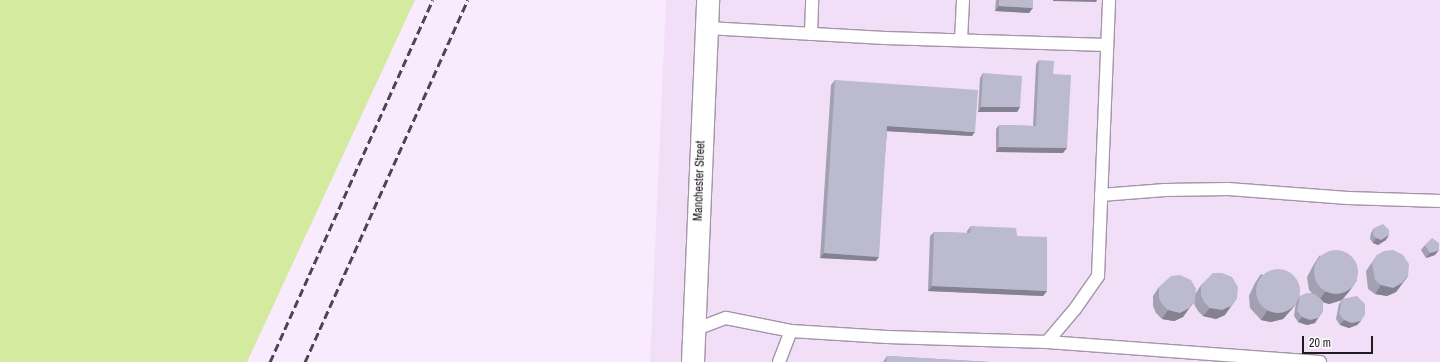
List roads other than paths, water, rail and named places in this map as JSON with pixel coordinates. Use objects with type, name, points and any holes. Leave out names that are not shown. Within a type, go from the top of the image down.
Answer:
[{"type":"street","name":"Manchester Street","points":[[693,362],[708,0]]},
{"type":"lane","points":[[811,34],[812,0]]},
{"type":"lane","points":[[962,40],[963,0]]},
{"type":"lane","points":[[1047,342],[1075,309],[1098,276],[1106,45],[1109,0]]},
{"type":"lane","points":[[707,28],[811,34],[1106,45]]},
{"type":"lane","points":[[1101,195],[1165,190],[1228,189],[1348,198],[1440,201]]},
{"type":"lane","points":[[694,330],[726,318],[791,331],[887,337],[1047,342],[1196,358],[1320,362]]},
{"type":"lane","points":[[779,362],[791,331]]},
{"type":"railway","points":[[270,362],[433,0]]},
{"type":"railway","points":[[305,362],[468,0]]}]
